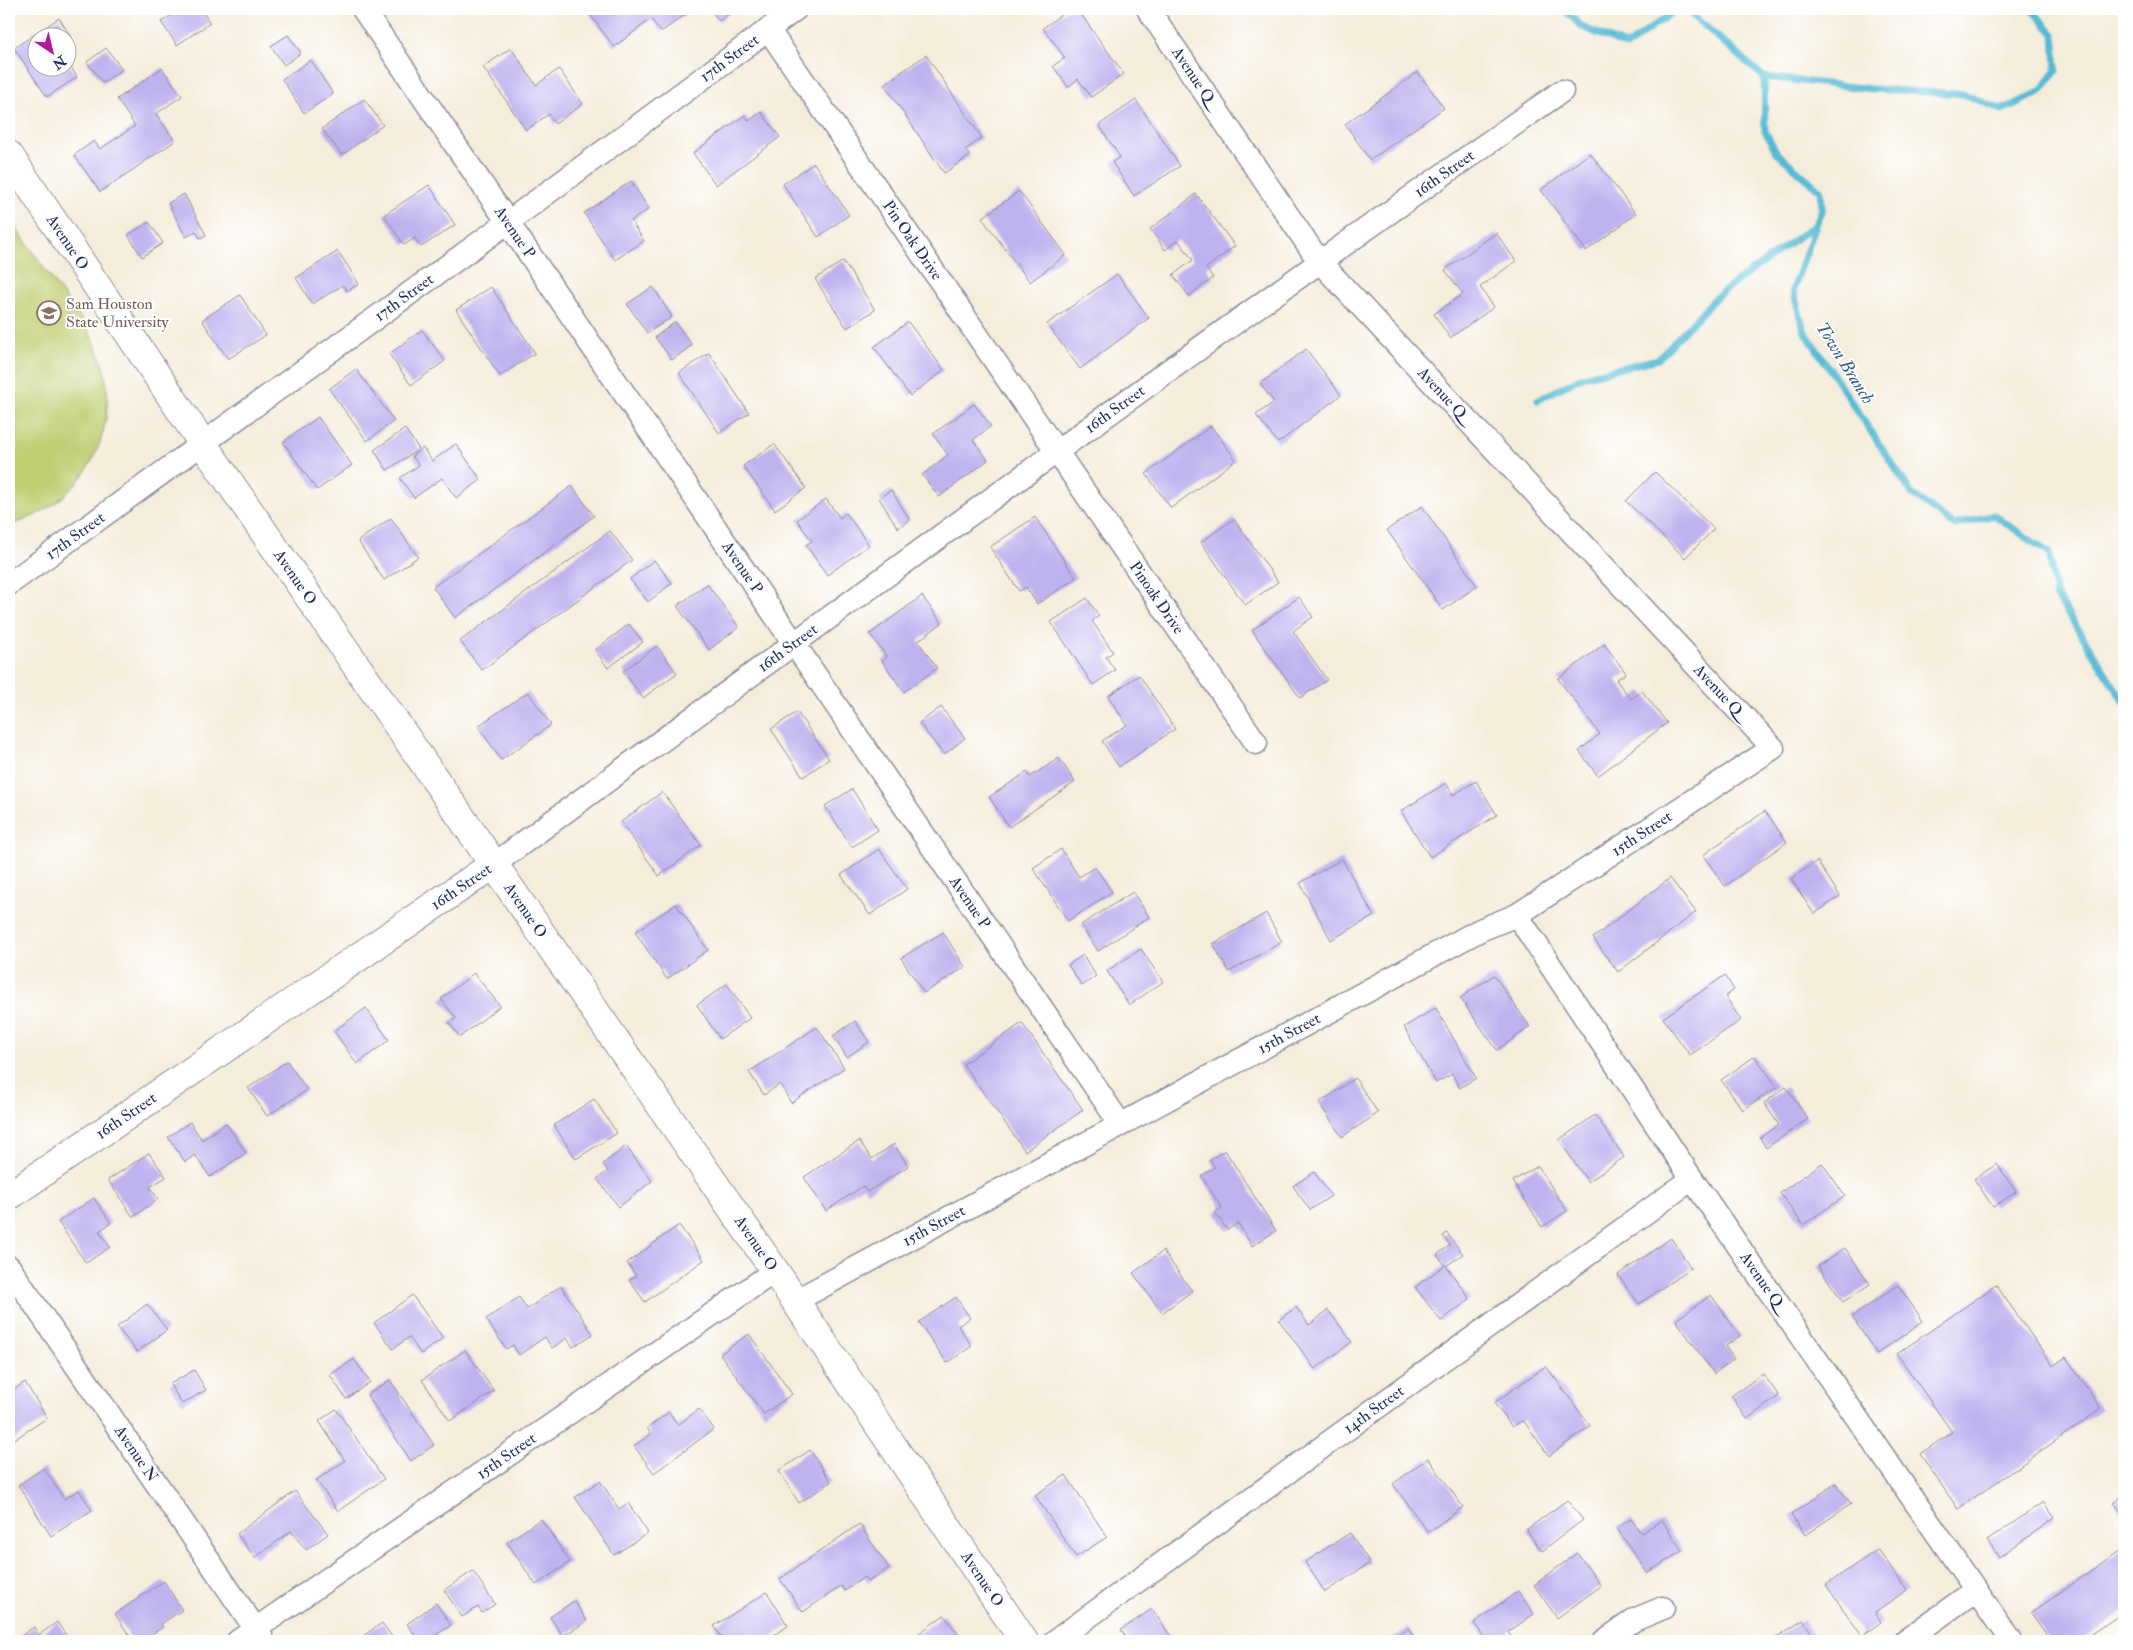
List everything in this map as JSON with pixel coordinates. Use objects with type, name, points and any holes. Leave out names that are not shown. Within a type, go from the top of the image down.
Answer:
[{"type":"street","name":"Avenue P","points":[[363,9],[1121,1125]]},
{"type":"street","name":"17th Street","points":[[9,584],[508,222],[796,9]]},
{"type":"street","name":"Avenue Q","points":[[1148,9],[1319,261],[1772,748]]},
{"type":"street","name":"Pin Oak Drive","points":[[768,29],[1058,452]]},
{"type":"street","name":"16th Street","points":[[9,1196],[493,865],[794,643],[1319,261],[1562,91]]},
{"type":"street","name":"Avenue O","points":[[9,155],[203,444],[775,1271],[1024,1641]]},
{"type":"street","name":"Pinoak Drive","points":[[1058,452],[1256,743]]},
{"type":"street","name":"15th Street","points":[[795,1301],[1480,930],[1517,915],[1772,748]]},
{"type":"street","name":"Avenue Q","points":[[1517,915],[1692,1179],[2011,1641]]},
{"type":"street","name":"14th Street","points":[[1055,1641],[1692,1179]]},
{"type":"street","name":"Avenue N","points":[[9,1267],[252,1637]]},
{"type":"street","name":"15th Street","points":[[252,1637],[775,1271]]},
{"type":"street","points":[[1905,1641],[1976,1590]]},
{"type":"street","points":[[1604,1641],[1634,1620],[1663,1608]]},
{"type":"green space","name":"Sam Houston State University","points":[[9,217],[88,330],[104,369],[107,403],[102,437],[96,453],[80,479],[63,497],[43,511],[9,525]]},
{"type":"building","points":[[182,9],[201,9],[210,23],[177,45],[161,22]]},
{"type":"building","points":[[595,9],[687,9],[689,12],[661,32],[651,19],[614,47],[589,13]]},
{"type":"building","points":[[710,9],[736,9],[719,21]]},
{"type":"building","points":[[1069,9],[1077,9],[1124,74],[1091,97],[1078,79],[1068,87],[1053,66],[1065,58],[1043,28]]},
{"type":"building","points":[[59,18],[65,28],[44,28]]},
{"type":"building","points":[[288,35],[301,53],[284,65],[271,46]]},
{"type":"building","points":[[28,39],[28,69],[14,48]]},
{"type":"building","points":[[106,48],[122,69],[103,83],[87,62]]},
{"type":"building","points":[[511,48],[536,85],[559,69],[583,104],[555,124],[549,114],[526,130],[483,67]]},
{"type":"building","points":[[926,55],[982,138],[965,150],[970,156],[944,173],[884,84]]},
{"type":"building","points":[[311,60],[333,94],[304,113],[282,79]]},
{"type":"building","points":[[162,68],[182,96],[156,114],[175,141],[100,192],[74,155],[94,141],[100,149],[135,126],[117,99]]},
{"type":"building","points":[[1418,72],[1444,108],[1370,160],[1345,124]]},
{"type":"building","points":[[34,78],[76,78],[47,97]]},
{"type":"building","points":[[364,99],[383,125],[342,155],[322,129]]},
{"type":"building","points":[[1136,100],[1180,166],[1134,196],[1112,162],[1120,157],[1099,125]]},
{"type":"building","points":[[761,112],[780,137],[716,185],[693,153],[745,115],[749,121]]},
{"type":"building","points":[[1590,153],[1636,214],[1586,251],[1541,190]]},
{"type":"building","points":[[814,163],[849,215],[818,237],[783,184]]},
{"type":"building","points":[[631,181],[649,209],[631,221],[644,241],[615,260],[584,213]]},
{"type":"building","points":[[429,185],[455,225],[421,247],[415,238],[404,245],[384,215]]},
{"type":"building","points":[[1019,191],[1066,255],[1030,282],[982,218]]},
{"type":"building","points":[[184,194],[206,235],[200,238],[196,231],[186,237],[168,203]]},
{"type":"building","points":[[1196,194],[1235,246],[1206,268],[1213,278],[1189,296],[1173,275],[1193,260],[1178,240],[1165,250],[1150,229]]},
{"type":"building","points":[[149,222],[163,243],[142,257],[128,235]]},
{"type":"building","points":[[1496,233],[1516,261],[1480,287],[1494,307],[1450,338],[1434,314],[1463,294],[1445,270]]},
{"type":"building","points":[[338,251],[359,284],[347,291],[343,285],[312,304],[296,278]]},
{"type":"building","points":[[843,261],[875,310],[847,328],[815,279]]},
{"type":"building","points":[[1117,274],[1149,318],[1080,369],[1047,324]]},
{"type":"building","points":[[491,287],[535,353],[500,376],[456,310]]},
{"type":"building","points":[[653,287],[672,317],[647,333],[627,304]]},
{"type":"building","points":[[240,295],[266,335],[228,359],[202,320]]},
{"type":"building","points":[[675,322],[692,345],[672,360],[655,337]]},
{"type":"building","points":[[908,322],[944,370],[910,396],[874,347]]},
{"type":"building","points":[[422,330],[445,361],[411,385],[389,354]]},
{"type":"building","points":[[1306,349],[1341,395],[1278,443],[1256,415],[1274,402],[1260,384]]},
{"type":"building","points":[[709,353],[749,413],[719,433],[679,373]]},
{"type":"building","points":[[356,369],[394,421],[367,441],[329,389]]},
{"type":"building","points":[[974,404],[991,426],[973,440],[988,460],[939,497],[922,475],[948,455],[933,434]]},
{"type":"building","points":[[318,417],[352,465],[317,490],[283,442]]},
{"type":"building","points":[[1211,426],[1236,460],[1171,508],[1146,474]]},
{"type":"building","points":[[405,429],[419,449],[387,470],[374,450]]},
{"type":"building","points":[[456,444],[481,480],[456,498],[442,478],[414,498],[400,478],[419,465],[412,456],[423,448],[432,461]]},
{"type":"building","points":[[774,444],[806,488],[775,510],[743,466]]},
{"type":"building","points":[[1655,472],[1714,529],[1685,558],[1626,501]]},
{"type":"building","points":[[572,486],[594,516],[455,618],[433,587]]},
{"type":"building","points":[[891,490],[910,520],[898,528],[879,498]]},
{"type":"building","points":[[826,499],[840,518],[846,513],[869,545],[827,575],[806,545],[812,541],[797,520]]},
{"type":"building","points":[[1422,506],[1477,586],[1443,610],[1387,530]]},
{"type":"building","points":[[1035,517],[1076,578],[1037,604],[1026,587],[1019,591],[990,547]]},
{"type":"building","points":[[391,518],[418,557],[384,580],[358,541]]},
{"type":"building","points":[[1234,519],[1278,582],[1245,605],[1201,542]]},
{"type":"building","points":[[610,531],[632,560],[482,670],[460,641]]},
{"type":"building","points":[[654,560],[672,583],[648,602],[630,579]]},
{"type":"building","points":[[707,584],[739,627],[709,650],[677,606]]},
{"type":"building","points":[[922,596],[942,623],[918,641],[937,668],[904,692],[882,661],[887,657],[870,634]]},
{"type":"building","points":[[1299,597],[1313,617],[1293,631],[1327,680],[1300,698],[1252,630]]},
{"type":"building","points":[[1087,598],[1099,616],[1092,621],[1113,652],[1106,657],[1115,670],[1093,685],[1051,622]]},
{"type":"building","points":[[629,624],[643,642],[608,668],[595,650]]},
{"type":"building","points":[[1604,644],[1626,673],[1616,680],[1631,699],[1642,691],[1667,723],[1598,776],[1579,751],[1600,734],[1558,679]]},
{"type":"building","points":[[657,646],[677,673],[643,698],[623,671]]},
{"type":"building","points":[[1139,675],[1175,729],[1119,767],[1102,741],[1127,725],[1108,696]]},
{"type":"building","points":[[528,692],[551,725],[501,760],[478,726]]},
{"type":"building","points":[[941,707],[965,738],[944,755],[919,723]]},
{"type":"building","points":[[797,712],[829,759],[803,777],[771,729]]},
{"type":"building","points":[[1059,758],[1075,782],[1009,827],[989,797],[1027,772],[1030,777]]},
{"type":"building","points":[[1476,781],[1497,815],[1430,857],[1401,811],[1446,783],[1453,795]]},
{"type":"building","points":[[852,789],[878,830],[852,847],[825,806]]},
{"type":"building","points":[[662,792],[701,845],[659,876],[621,822]]},
{"type":"building","points":[[1765,811],[1787,842],[1725,886],[1703,855]]},
{"type":"building","points":[[879,849],[907,889],[870,915],[841,875]]},
{"type":"building","points":[[1061,849],[1079,877],[1095,867],[1112,892],[1068,921],[1033,868]]},
{"type":"building","points":[[1342,859],[1374,916],[1331,940],[1300,883]]},
{"type":"building","points":[[1817,861],[1840,896],[1814,914],[1791,879]]},
{"type":"building","points":[[1670,878],[1696,912],[1618,972],[1593,938]]},
{"type":"building","points":[[1133,892],[1149,917],[1098,951],[1081,925]]},
{"type":"building","points":[[676,904],[708,950],[667,979],[635,932]]},
{"type":"building","points":[[1266,913],[1282,942],[1229,972],[1213,944]]},
{"type":"building","points":[[943,932],[965,967],[924,993],[901,958]]},
{"type":"building","points":[[1141,949],[1163,982],[1129,1005],[1107,971]]},
{"type":"building","points":[[1083,955],[1096,976],[1082,986],[1068,965]]},
{"type":"building","points":[[474,973],[500,1006],[460,1037],[449,1023],[456,1018],[441,999]]},
{"type":"building","points":[[1494,975],[1530,1027],[1497,1050],[1460,998]]},
{"type":"building","points":[[1725,975],[1734,990],[1725,996],[1741,1020],[1690,1055],[1663,1018]]},
{"type":"building","points":[[727,984],[750,1018],[720,1039],[697,1005]]},
{"type":"building","points":[[366,1008],[389,1040],[357,1064],[334,1031]]},
{"type":"building","points":[[1436,1008],[1476,1078],[1460,1088],[1452,1074],[1436,1083],[1404,1027]]},
{"type":"building","points":[[855,1021],[869,1042],[847,1057],[833,1036]]},
{"type":"building","points":[[1022,1023],[1083,1110],[1025,1151],[963,1064]]},
{"type":"building","points":[[817,1027],[844,1068],[791,1103],[780,1084],[764,1095],[749,1072]]},
{"type":"building","points":[[1755,1056],[1777,1087],[1743,1110],[1721,1080]]},
{"type":"building","points":[[287,1061],[307,1090],[267,1116],[248,1088]]},
{"type":"building","points":[[1355,1078],[1378,1113],[1342,1137],[1319,1103]]},
{"type":"building","points":[[1786,1087],[1808,1119],[1766,1148],[1760,1138],[1779,1125],[1764,1103]]},
{"type":"building","points":[[594,1099],[617,1133],[576,1159],[554,1125]]},
{"type":"building","points":[[1595,1115],[1624,1157],[1588,1182],[1559,1140]]},
{"type":"building","points":[[190,1122],[202,1140],[226,1123],[246,1153],[210,1177],[195,1155],[185,1162],[168,1137]]},
{"type":"building","points":[[859,1141],[872,1159],[894,1144],[908,1166],[867,1192],[863,1186],[826,1211],[804,1177]]},
{"type":"building","points":[[626,1146],[652,1181],[619,1207],[597,1179],[608,1171],[603,1164]]},
{"type":"building","points":[[1225,1150],[1276,1231],[1252,1246],[1238,1223],[1227,1230],[1215,1212],[1222,1208],[1201,1176],[1215,1167],[1210,1160]]},
{"type":"building","points":[[149,1153],[166,1177],[150,1187],[158,1199],[133,1217],[108,1180]]},
{"type":"building","points":[[1822,1163],[1845,1196],[1803,1225],[1780,1193]]},
{"type":"building","points":[[1997,1164],[2016,1192],[1993,1207],[1974,1179]]},
{"type":"building","points":[[1538,1166],[1567,1211],[1542,1227],[1513,1181]]},
{"type":"building","points":[[1314,1172],[1331,1196],[1310,1210],[1293,1186]]},
{"type":"building","points":[[94,1198],[111,1223],[99,1231],[110,1247],[86,1263],[58,1222]]},
{"type":"building","points":[[679,1225],[704,1260],[645,1302],[629,1280],[636,1276],[627,1263]]},
{"type":"building","points":[[1447,1233],[1463,1254],[1446,1266],[1470,1299],[1441,1321],[1415,1287],[1445,1265],[1437,1255],[1450,1245],[1443,1236]]},
{"type":"building","points":[[1671,1238],[1691,1268],[1639,1304],[1618,1275]]},
{"type":"building","points":[[1845,1248],[1870,1284],[1843,1302],[1818,1266]]},
{"type":"building","points":[[1163,1251],[1192,1291],[1162,1313],[1133,1273]]},
{"type":"building","points":[[1898,1285],[1923,1321],[1877,1354],[1852,1317]]},
{"type":"building","points":[[1996,1285],[2053,1366],[2066,1357],[2101,1409],[1958,1509],[1920,1454],[1952,1432],[1897,1354]]},
{"type":"building","points":[[561,1286],[593,1334],[573,1347],[567,1338],[552,1348],[545,1337],[519,1355],[513,1345],[506,1349],[486,1319],[519,1297],[527,1309]]},
{"type":"building","points":[[412,1295],[443,1338],[421,1354],[409,1337],[393,1349],[374,1323]]},
{"type":"building","points":[[1711,1295],[1740,1336],[1725,1346],[1734,1359],[1714,1374],[1676,1320]]},
{"type":"building","points":[[956,1297],[970,1318],[958,1326],[972,1346],[947,1363],[919,1322]]},
{"type":"building","points":[[147,1304],[167,1330],[137,1352],[117,1327]]},
{"type":"building","points":[[1296,1307],[1309,1325],[1328,1310],[1352,1342],[1315,1369],[1279,1320]]},
{"type":"building","points":[[749,1334],[792,1394],[764,1414],[720,1354]]},
{"type":"building","points":[[465,1350],[494,1391],[450,1421],[422,1380]]},
{"type":"building","points":[[354,1359],[370,1382],[346,1399],[330,1375]]},
{"type":"building","points":[[1546,1366],[1590,1426],[1549,1456],[1523,1420],[1512,1427],[1494,1403]]},
{"type":"building","points":[[194,1370],[206,1390],[182,1404],[170,1384]]},
{"type":"building","points":[[1763,1374],[1779,1396],[1747,1419],[1731,1396]]},
{"type":"building","points":[[390,1380],[434,1445],[411,1461],[367,1395]]},
{"type":"building","points":[[25,1382],[47,1418],[9,1443],[9,1393]]},
{"type":"building","points":[[336,1409],[384,1479],[338,1511],[316,1480],[345,1461],[319,1421]]},
{"type":"building","points":[[699,1409],[714,1429],[654,1473],[634,1446],[651,1434],[647,1428],[669,1412],[678,1425]]},
{"type":"building","points":[[810,1450],[831,1482],[799,1503],[779,1471]]},
{"type":"building","points":[[1428,1458],[1463,1507],[1428,1532],[1393,1484]]},
{"type":"building","points":[[44,1468],[64,1499],[79,1490],[92,1510],[51,1536],[18,1485]]},
{"type":"building","points":[[1066,1475],[1107,1537],[1076,1557],[1035,1495]]},
{"type":"building","points":[[600,1481],[619,1509],[628,1503],[648,1533],[614,1555],[575,1497]]},
{"type":"building","points":[[1836,1483],[1851,1504],[1805,1535],[1791,1515]]},
{"type":"building","points":[[295,1491],[328,1534],[306,1550],[291,1531],[255,1558],[237,1534]]},
{"type":"building","points":[[2124,1495],[2124,1516],[2114,1502]]},
{"type":"building","points":[[1567,1500],[1583,1520],[1542,1551],[1526,1530]]},
{"type":"building","points":[[2043,1502],[2055,1518],[1999,1557],[1987,1541]]},
{"type":"building","points":[[541,1519],[570,1562],[536,1585],[507,1542]]},
{"type":"building","points":[[1631,1519],[1641,1533],[1662,1520],[1682,1551],[1647,1573],[1617,1528]]},
{"type":"building","points":[[859,1524],[889,1568],[868,1582],[864,1577],[845,1591],[841,1586],[803,1612],[780,1579]]},
{"type":"building","points":[[1350,1533],[1370,1563],[1325,1592],[1305,1562]]},
{"type":"building","points":[[2124,1548],[2124,1611],[2081,1641],[2051,1641],[2031,1613]]},
{"type":"building","points":[[1878,1549],[1907,1590],[1875,1612],[1881,1622],[1862,1636],[1826,1585]]},
{"type":"building","points":[[1577,1553],[1601,1586],[1557,1618],[1534,1585]]},
{"type":"building","points":[[473,1571],[495,1604],[482,1613],[478,1607],[462,1617],[444,1590]]},
{"type":"building","points":[[164,1581],[182,1610],[161,1624],[163,1627],[141,1641],[133,1641],[115,1614]]},
{"type":"building","points":[[1518,1591],[1534,1614],[1508,1632],[1514,1641],[1487,1641],[1474,1623]]},
{"type":"building","points":[[767,1592],[788,1626],[764,1641],[724,1641],[714,1626]]},
{"type":"building","points":[[574,1601],[587,1621],[563,1636],[550,1617]]},
{"type":"building","points":[[436,1603],[451,1625],[427,1641],[419,1641],[407,1624]]},
{"type":"building","points":[[1152,1609],[1174,1641],[1129,1641],[1121,1630]]},
{"type":"building","points":[[944,1615],[963,1641],[909,1641]]},
{"type":"building","points":[[1803,1620],[1817,1641],[1775,1641],[1774,1639]]},
{"type":"building","points":[[57,1622],[70,1641],[13,1641],[34,1627],[39,1635]]},
{"type":"building","points":[[382,1623],[395,1641],[356,1641]]},
{"type":"building","points":[[1408,1628],[1417,1641],[1388,1641]]},
{"type":"waterway","points":[[1411,9],[1415,11],[1427,9]]},
{"type":"waterway","points":[[1564,9],[1582,27],[1627,46],[1677,9]]},
{"type":"waterway","points":[[1685,9],[1764,77]]},
{"type":"waterway","name":"Town Branch","points":[[2031,9],[2054,34],[2056,71],[2040,92],[2002,110],[1964,94],[1872,89],[1764,77],[1765,131],[1777,153],[1821,191],[1822,208],[1793,290],[1804,330],[1912,494],[1954,525],[1994,515],[2049,553],[2056,595],[2124,702]]},
{"type":"waterway","points":[[1538,400],[1582,377],[1658,359],[1717,296],[1816,224]]},
{"type":"place","name":"Sam Houston State University","points":[[49,313]]}]
